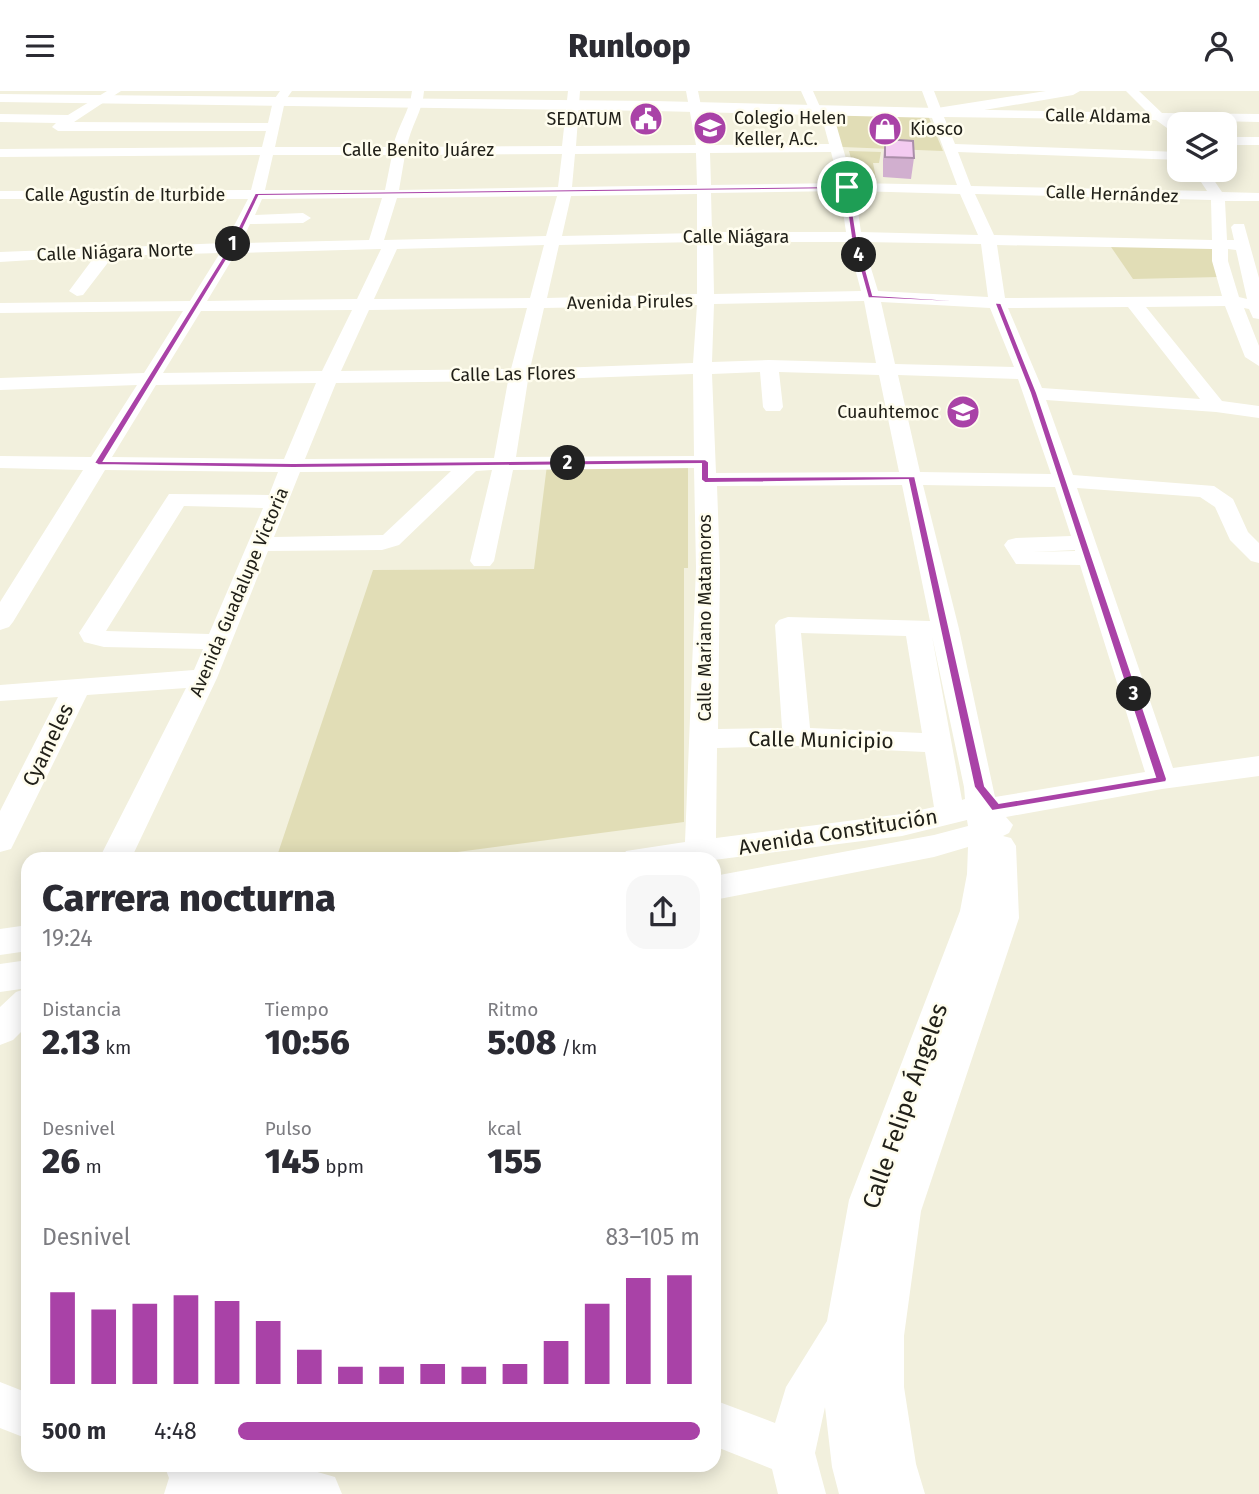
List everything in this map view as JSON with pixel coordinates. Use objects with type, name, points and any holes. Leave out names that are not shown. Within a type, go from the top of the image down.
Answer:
[{"type":"main road","points":[[0,98],[108,95],[693,99],[821,110],[937,113],[1073,91]]},
{"type":"street","points":[[807,91],[821,110],[847,187],[854,237],[946,629],[981,812]]},
{"type":"street","points":[[928,91],[965,189],[988,239],[998,303],[1064,481],[1162,779]]},
{"type":"street","points":[[1031,91],[1051,96]]},
{"type":"street","points":[[1132,91],[1162,117]]},
{"type":"street","points":[[1147,91],[1167,113]]},
{"type":"street","points":[[0,167],[108,95]]},
{"type":"street","points":[[0,622],[231,248],[257,195],[282,96]]},
{"type":"street","name":"Avenida Guadalupe Victoria","points":[[118,852],[204,678],[330,376],[375,290],[398,150],[397,131],[417,97]]},
{"type":"street","points":[[482,561],[504,464],[519,375],[536,303],[555,241],[565,191],[573,98]]},
{"type":"street","name":"Calle Mariano Matamoros","points":[[693,99],[703,146],[705,189],[706,300],[702,369],[708,568],[701,852]]},
{"type":"street","points":[[1205,105],[1215,112]]},
{"type":"street","name":"Calle Aldama","points":[[937,113],[1162,117],[1167,120]]},
{"type":"street","points":[[1114,116],[1168,196]]},
{"type":"street","points":[[0,118],[71,119]]},
{"type":"street","name":"Calle Aldama","points":[[1237,118],[1259,118]]},
{"type":"street","points":[[49,133],[274,127]]},
{"type":"street","points":[[1237,141],[1259,141]]},
{"type":"street","name":"Calle Benito Juárez","points":[[0,153],[398,150],[508,144],[569,148],[835,148]]},
{"type":"street","points":[[949,148],[1148,165],[1167,160]]},
{"type":"street","points":[[1208,182],[1218,197],[1218,244],[1232,301],[1254,357],[1259,360]]},
{"type":"street","points":[[1225,182],[1236,197],[1242,244],[1258,308]]},
{"type":"street","name":"Calle Agustín de Iturbide","points":[[0,195],[565,191],[649,197],[705,189],[965,189]]},
{"type":"street","name":"Calle Hernández","points":[[965,189],[1259,197]]},
{"type":"street","points":[[1128,195],[1160,243]]},
{"type":"street","points":[[245,220],[303,218]]},
{"type":"street","name":"Calle Niágara","points":[[231,248],[704,237],[988,239],[1091,236],[1160,243],[1242,244]]},
{"type":"street","name":"Calle Niágara Norte","points":[[0,257],[231,248]]},
{"type":"street","points":[[77,291],[108,251]]},
{"type":"street","name":"Avenida Pirules","points":[[0,308],[196,305],[375,290],[536,303],[870,296],[998,303],[1232,301],[1258,308]]},
{"type":"street","points":[[1133,302],[1216,406]]},
{"type":"street","points":[[769,366],[773,407]]},
{"type":"street","name":"Calle Las Flores","points":[[0,384],[150,379],[519,375],[769,366],[885,368],[1259,412]]},
{"type":"street","points":[[0,461],[293,466],[504,464],[1064,481],[1206,491],[1225,504],[1238,535],[1259,557]]},
{"type":"street","points":[[262,544],[382,543],[391,540],[470,465]]},
{"type":"street","points":[[219,642],[104,639],[93,637],[92,633],[177,499],[278,502]]},
{"type":"street","points":[[797,737],[788,625],[946,629]]},
{"type":"street","points":[[918,628],[938,743],[981,812]]},
{"type":"street","points":[[0,693],[204,678]]},
{"type":"street","name":"Cyameles","points":[[0,841],[77,687]]},
{"type":"street","name":"Calle Municipio","points":[[705,739],[797,737],[938,743]]},
{"type":"street","points":[[981,812],[1162,779],[1259,766]]},
{"type":"street","name":"Avenida Constitución","points":[[701,852],[981,812]]},
{"type":"street","name":"Avenida Constitución","points":[[721,887],[934,846],[981,812]]},
{"type":"street","name":"Calle Felipe Ángeles","points":[[863,1494],[856,1467],[845,1384],[847,1329],[869,1200],[976,911],[983,874],[981,812]]},
{"type":"street","name":"Calle Felipe Ángeles","points":[[901,1494],[893,1464],[882,1387],[882,1336],[901,1211],[1003,918],[981,812]]},
{"type":"street","points":[[0,942],[21,939]]},
{"type":"street","points":[[0,978],[21,975]]},
{"type":"street","points":[[721,1427],[797,1474],[802,1403],[847,1329]]},
{"type":"street","points":[[0,1405],[21,1413]]},
{"type":"street","points":[[191,1475],[318,1494]]},
{"type":"shaded area","points":[[830,111],[927,113],[943,151],[842,147]]},
{"type":"shaded area","points":[[849,151],[881,152],[879,163],[873,163],[876,178],[862,177],[860,162],[852,162]]},
{"type":"shaded area","points":[[1109,244],[1214,246],[1219,277],[1133,279]]},
{"type":"shaded area","points":[[547,465],[688,466],[688,568],[684,568],[684,822],[458,852],[278,852],[373,570],[534,569]]},
{"type":"building","points":[[885,139],[913,141],[914,158],[885,157]]},
{"type":"place","name":"SEDATUM","points":[[646,119]]},
{"type":"place","name":"Colegio Helen Keller, A.C.","points":[[710,128]]},
{"type":"place","name":"Kiosco","points":[[885,129]]},
{"type":"place","name":"Cuauhtemoc","points":[[963,412]]},
{"type":"route","points":[[847,187],[854,237],[870,296],[998,303],[1034,393],[1162,779],[996,808],[979,787],[912,478],[705,480],[705,462],[293,466],[98,463],[231,248],[257,195],[847,187]]}]
